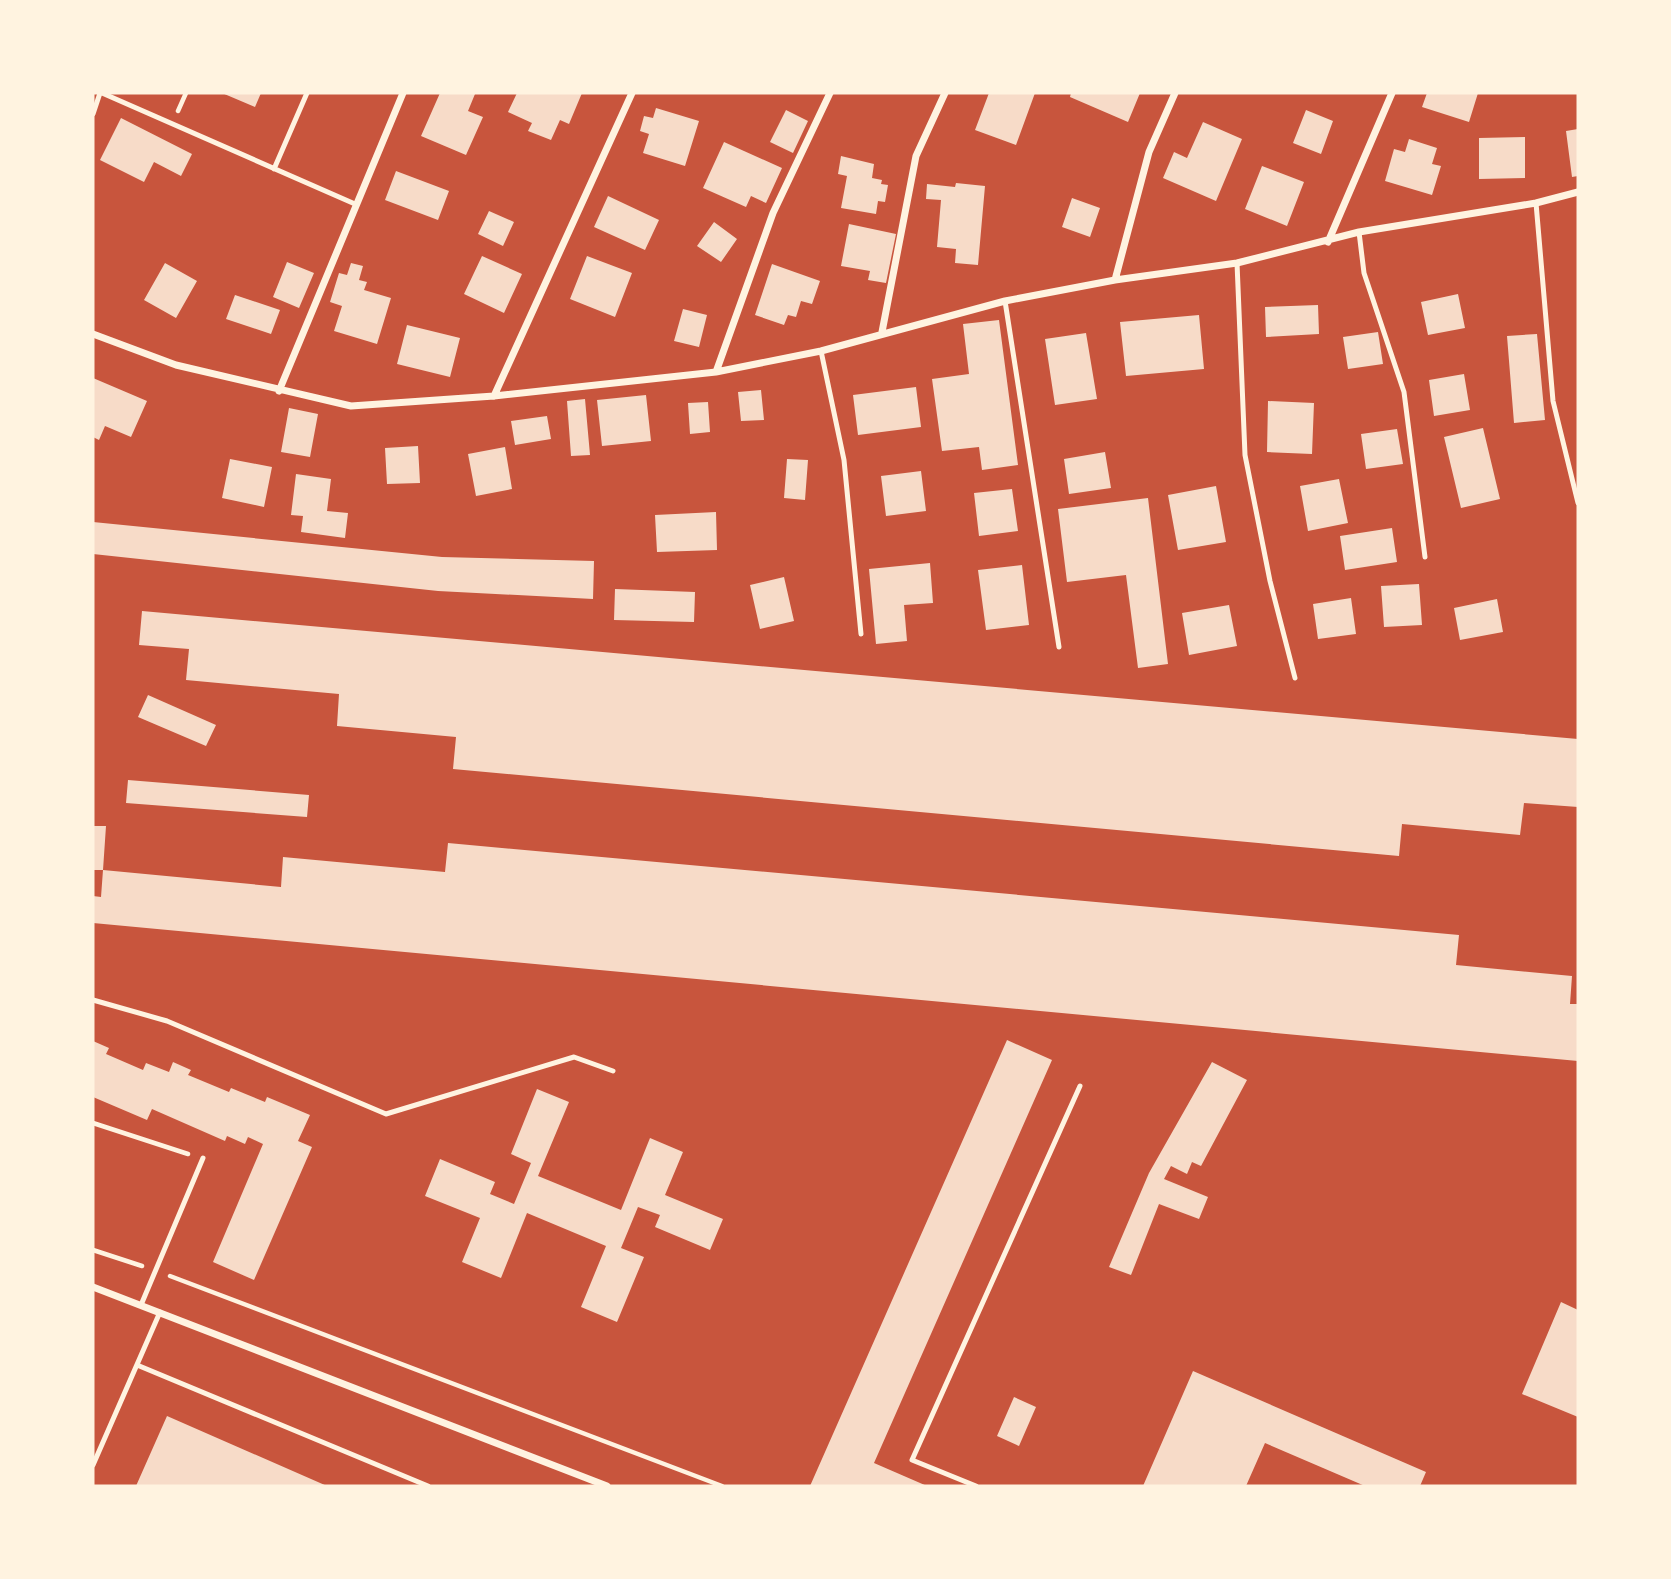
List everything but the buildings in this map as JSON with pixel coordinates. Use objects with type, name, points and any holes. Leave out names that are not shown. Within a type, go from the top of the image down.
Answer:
[{"type":"street","points":[[279,391],[403,93]]},
{"type":"street","points":[[494,396],[632,93]]},
{"type":"street","points":[[716,372],[773,213],[830,93]]},
{"type":"street","points":[[882,332],[916,156],[945,93]]},
{"type":"street","points":[[1115,280],[1149,152],[1175,93]]},
{"type":"street","points":[[1328,242],[1392,93]]},
{"type":"street","points":[[93,334],[176,365],[351,406],[494,396],[716,372],[821,351],[882,332],[1005,301],[1115,280],[1237,263],[1359,232],[1536,203],[1578,192]]},
{"type":"street","points":[[93,1287],[607,1486]]},
{"type":"lane","points":[[93,114],[101,93],[355,204]]},
{"type":"lane","points":[[274,169],[307,93]]},
{"type":"lane","points":[[1536,203],[1553,401],[1578,503]]},
{"type":"lane","points":[[1359,232],[1364,273],[1404,392],[1424,557]]},
{"type":"lane","points":[[1237,263],[1245,455],[1270,581],[1295,678]]},
{"type":"lane","points":[[1005,301],[1059,647]]},
{"type":"lane","points":[[821,351],[844,460],[861,634]]},
{"type":"lane","points":[[93,1000],[167,1020],[386,1114],[574,1057],[613,1071]]},
{"type":"lane","points":[[976,1486],[912,1460],[1080,1086]]},
{"type":"lane","points":[[141,1305],[203,1158]]},
{"type":"lane","points":[[93,1465],[160,1312]]},
{"type":"lane","points":[[137,1365],[428,1486]]},
{"type":"path","points":[[93,1123],[203,1158]]},
{"type":"path","points":[[93,1250],[155,1270],[722,1486]]}]
